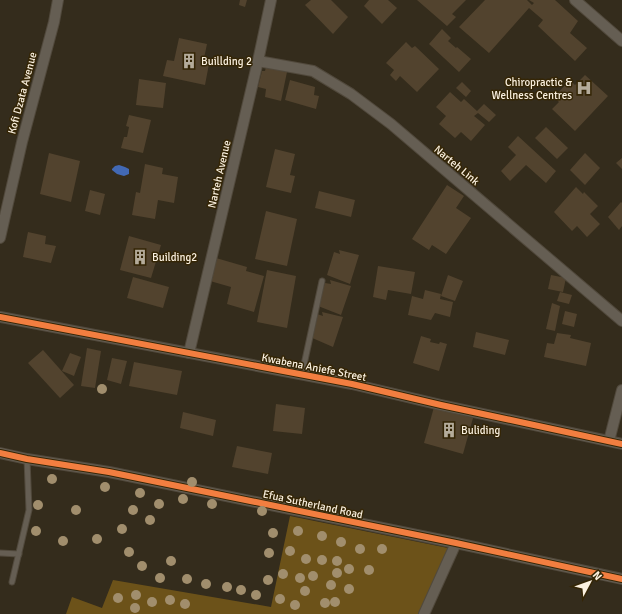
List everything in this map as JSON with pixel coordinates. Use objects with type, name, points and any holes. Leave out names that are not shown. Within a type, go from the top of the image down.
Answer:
[{"type":"street","name":"Kofi Dzata Avenue","points":[[0,238],[22,142],[54,22],[58,0]]},
{"type":"street","name":"Narteh Avenue","points":[[189,353],[271,0]]},
{"type":"street","points":[[575,0],[622,41]]},
{"type":"street","name":"Narteh Link","points":[[258,61],[313,71],[351,94],[391,124],[622,321]]},
{"type":"street","name":"Kwabena Aniefe Street","points":[[0,316],[352,384],[622,444]]},
{"type":"street","points":[[609,441],[622,390]]},
{"type":"street","name":"Efua Sutherland Road","points":[[0,453],[27,459],[109,472],[456,543],[622,579]]},
{"type":"street","points":[[424,614],[456,543]]},
{"type":"lane","points":[[302,374],[322,282]]},
{"type":"lane","points":[[12,582],[29,510],[27,459]]},
{"type":"lane","points":[[0,553],[19,554]]},
{"type":"shaded area","points":[[290,516],[448,548],[420,614],[66,614],[72,597],[102,608],[113,580],[271,607]]},
{"type":"water","points":[[119,165],[129,169],[129,174],[124,176],[117,174],[112,170],[115,166]]},
{"type":"building","points":[[240,0],[247,0],[245,7],[239,5]]},
{"type":"building","points":[[311,0],[331,0],[348,17],[333,34],[305,5]]},
{"type":"building","points":[[369,0],[388,0],[397,8],[382,24],[364,6]]},
{"type":"building","points":[[417,0],[466,0],[452,14],[456,17],[447,26]]},
{"type":"building","points":[[485,0],[527,0],[532,5],[534,3],[529,0],[555,0],[578,21],[570,33],[587,48],[575,61],[538,26],[543,20],[529,8],[489,53],[459,27]]},
{"type":"building","points":[[442,29],[451,38],[448,41],[471,59],[459,72],[429,44]]},
{"type":"building","name":"Buillding 2","points":[[179,38],[207,44],[203,63],[209,64],[205,85],[163,76],[167,60],[174,61]]},
{"type":"building","points":[[406,42],[412,48],[415,46],[439,69],[417,92],[400,76],[396,81],[390,75],[394,70],[386,63]]},
{"type":"building","points":[[266,67],[287,72],[281,101],[265,97],[266,89],[258,87],[262,71],[265,71]]},
{"type":"building","points":[[585,75],[608,96],[575,131],[552,109],[559,102],[554,97],[570,80],[575,85]]},
{"type":"building","points":[[139,79],[166,83],[163,108],[136,105]]},
{"type":"building","points":[[290,80],[315,87],[314,95],[319,96],[316,109],[285,100]]},
{"type":"building","points":[[462,82],[471,91],[466,97],[456,88]]},
{"type":"building","points":[[450,92],[461,102],[464,99],[477,111],[484,104],[496,115],[489,122],[478,113],[474,116],[485,125],[471,141],[461,132],[455,138],[439,124],[446,116],[436,107]]},
{"type":"building","points":[[129,115],[151,120],[143,153],[121,148],[124,137],[127,137],[129,127],[126,126]]},
{"type":"building","points":[[546,127],[568,148],[557,159],[535,138]]},
{"type":"building","points":[[518,136],[556,171],[546,183],[526,165],[510,181],[501,171],[516,155],[508,147]]},
{"type":"building","points":[[275,149],[295,154],[290,175],[295,176],[291,193],[266,187]]},
{"type":"building","points":[[49,153],[80,161],[71,202],[40,194]]},
{"type":"building","points":[[585,153],[600,168],[585,185],[570,170]]},
{"type":"building","points":[[622,158],[622,169],[616,163]]},
{"type":"building","points":[[145,164],[163,168],[162,174],[178,177],[174,203],[158,200],[155,219],[132,215],[136,192],[140,193]]},
{"type":"building","points":[[447,185],[464,196],[456,208],[471,218],[446,254],[432,245],[429,250],[412,239]]},
{"type":"building","points":[[576,187],[583,194],[584,192],[598,206],[590,214],[600,224],[587,237],[577,226],[572,231],[554,212]]},
{"type":"building","points":[[90,190],[105,194],[100,215],[85,211]]},
{"type":"building","points":[[319,191],[355,200],[351,217],[315,208]]},
{"type":"building","points":[[621,202],[622,226],[619,230],[608,217]]},
{"type":"building","points":[[266,211],[297,219],[287,266],[255,259]]},
{"type":"building","points":[[28,232],[46,236],[45,244],[56,246],[51,263],[23,257]]},
{"type":"building","name":"Building2","points":[[129,236],[161,245],[151,278],[120,270]]},
{"type":"building","points":[[339,250],[359,255],[350,284],[327,275],[334,252],[340,254]]},
{"type":"building","points":[[216,258],[247,267],[246,271],[264,276],[254,312],[227,304],[231,287],[210,281]]},
{"type":"building","points":[[378,266],[415,272],[411,294],[388,290],[386,300],[373,297]]},
{"type":"building","points":[[267,270],[296,276],[287,328],[257,322]]},
{"type":"building","points":[[448,275],[463,281],[455,301],[441,296]]},
{"type":"building","points":[[551,275],[566,278],[563,292],[548,289]]},
{"type":"building","points":[[133,277],[169,287],[163,308],[127,298]]},
{"type":"building","points":[[330,280],[351,286],[341,315],[318,306],[325,283],[331,284]]},
{"type":"building","points":[[425,290],[441,294],[440,299],[453,302],[450,317],[435,313],[431,320],[408,315],[412,296],[423,299]]},
{"type":"building","points":[[560,292],[572,295],[569,304],[557,301]]},
{"type":"building","points":[[552,303],[560,306],[555,331],[546,329]]},
{"type":"building","points":[[565,311],[577,314],[574,327],[562,324]]},
{"type":"building","points":[[322,312],[343,317],[333,347],[310,337],[317,314],[323,316]]},
{"type":"building","points":[[476,332],[509,340],[505,355],[473,347]]},
{"type":"building","points":[[557,333],[571,335],[570,338],[591,343],[586,366],[544,357],[547,343],[554,344]]},
{"type":"building","points":[[421,336],[431,339],[430,342],[447,344],[439,371],[413,363]]},
{"type":"building","points":[[87,348],[101,351],[95,388],[81,386]]},
{"type":"building","points":[[43,350],[74,385],[60,398],[28,363]]},
{"type":"building","points":[[70,353],[81,357],[74,376],[62,371]]},
{"type":"building","points":[[112,358],[127,361],[121,384],[107,380]]},
{"type":"building","points":[[134,362],[182,371],[177,395],[129,386]]},
{"type":"building","points":[[276,404],[305,408],[302,434],[273,431]]},
{"type":"building","name":"Buliding","points":[[434,407],[473,418],[463,454],[424,443]]},
{"type":"building","points":[[183,412],[216,420],[213,436],[180,428]]},
{"type":"building","points":[[237,446],[272,453],[268,474],[232,467]]},
{"type":"cycle path","points":[[0,317],[352,384],[622,444]]},
{"type":"cycle path","points":[[0,453],[27,459],[109,472],[456,543],[622,579]]},
{"type":"place","name":"Buillding 2","points":[[189,61]]},
{"type":"place","name":"Chiropractic & Wellness Centres","points":[[584,88]]},
{"type":"place","name":"Building2","points":[[140,257]]},
{"type":"place","name":"Buliding","points":[[449,430]]}]
